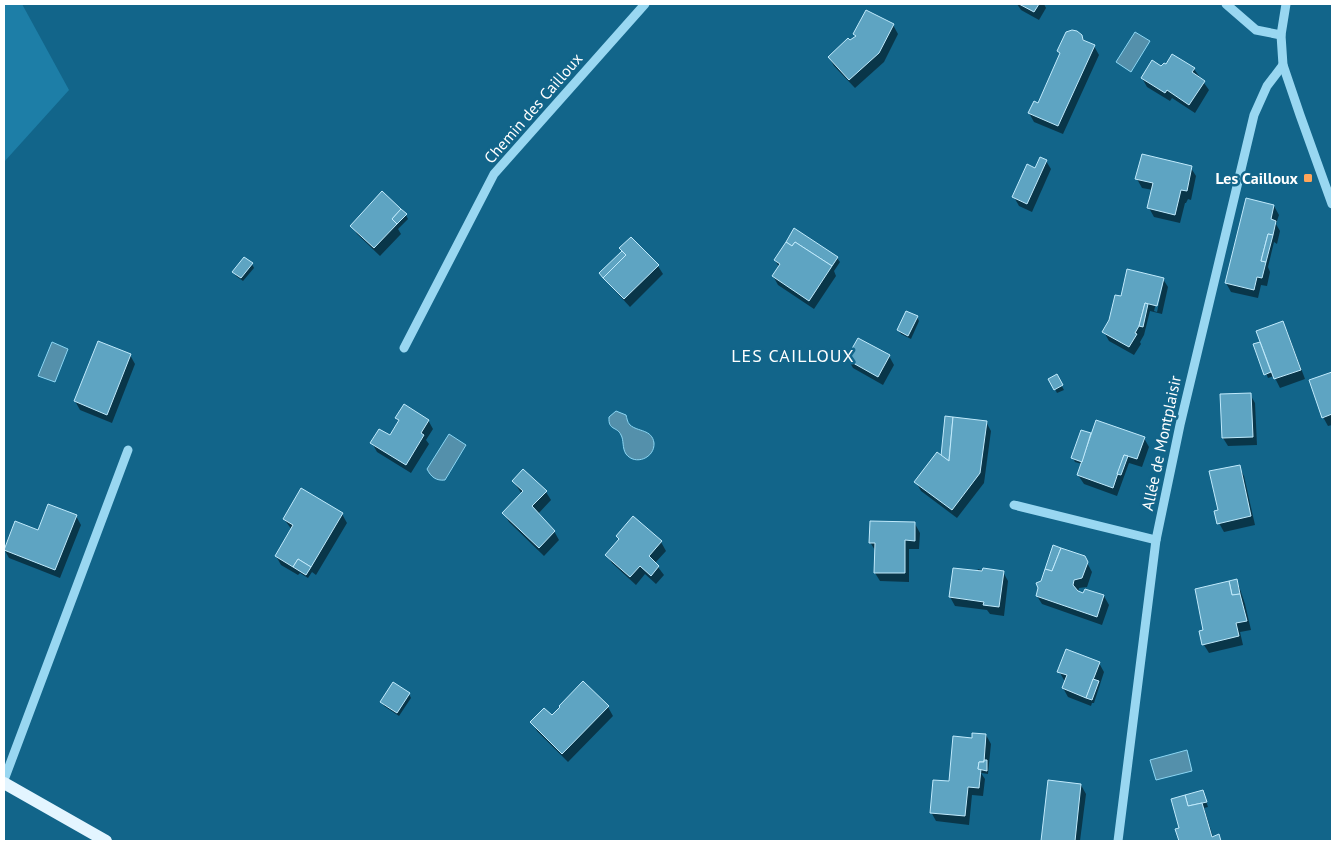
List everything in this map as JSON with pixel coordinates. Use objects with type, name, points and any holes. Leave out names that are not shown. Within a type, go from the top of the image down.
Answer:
[{"type":"main road","points":[[4,781],[106,841]]},
{"type":"street","name":"Chemin des Cailloux","points":[[404,348],[494,174],[645,4]]},
{"type":"street","points":[[1226,4],[1256,30],[1281,35]]},
{"type":"street","points":[[1286,4],[1281,35],[1283,65],[1305,132],[1332,202]]},
{"type":"street","name":"Allée de Montplaisir","points":[[1118,841],[1156,540],[1180,425],[1254,115],[1267,86],[1283,65]]},
{"type":"street","points":[[4,781],[128,450]]},
{"type":"street","points":[[1014,505],[1156,540]]},
{"type":"shaded area","points":[[4,4],[22,4],[69,90],[4,162]]},
{"type":"shaded area","points":[[1135,32],[1150,41],[1131,72],[1116,62]]},
{"type":"shaded area","points":[[52,342],[68,349],[55,382],[38,376]]},
{"type":"shaded area","points":[[616,411],[626,415],[630,425],[648,433],[653,438],[654,443],[651,453],[644,459],[630,458],[626,454],[621,435],[611,426],[609,421],[609,417]]},
{"type":"shaded area","points":[[449,434],[466,445],[445,480],[439,480],[432,476],[427,469]]},
{"type":"shaded area","points":[[1187,750],[1192,771],[1156,780],[1150,760]]},
{"type":"building","points":[[1019,4],[1039,4],[1034,12]]},
{"type":"building","points":[[866,10],[894,24],[879,53],[849,80],[828,57],[848,38],[850,40],[856,36],[853,34]]},
{"type":"building","points":[[1072,30],[1082,35],[1083,40],[1095,45],[1058,126],[1028,113],[1034,101],[1038,103],[1060,53],[1057,51],[1066,32]]},
{"type":"building","points":[[1172,54],[1195,68],[1192,72],[1205,81],[1189,105],[1167,90],[1165,93],[1141,78],[1152,60],[1161,66],[1164,63],[1166,64]]},
{"type":"building","points":[[1142,154],[1192,166],[1187,191],[1181,190],[1175,215],[1147,208],[1153,183],[1135,179]]},
{"type":"building","points":[[1040,157],[1047,160],[1027,204],[1012,197],[1027,164],[1035,168]]},
{"type":"building","points":[[382,191],[401,209],[392,219],[397,224],[374,248],[350,226]]},
{"type":"building","points":[[1246,198],[1274,205],[1271,219],[1276,221],[1273,235],[1268,234],[1261,261],[1266,262],[1262,278],[1257,277],[1254,290],[1225,283]]},
{"type":"building","points":[[401,209],[407,214],[397,224],[392,219]]},
{"type":"building","points":[[794,228],[838,257],[832,266],[795,242],[792,246],[786,242]]},
{"type":"building","points":[[1268,234],[1273,235],[1266,262],[1261,261]]},
{"type":"building","points":[[631,237],[659,265],[624,299],[603,278],[626,255],[619,248]]},
{"type":"building","points":[[786,242],[792,246],[795,242],[832,266],[809,301],[772,276],[780,264],[774,260]]},
{"type":"building","points":[[622,251],[626,255],[603,278],[599,273]]},
{"type":"building","points":[[244,257],[253,263],[241,278],[232,272]]},
{"type":"building","points":[[1127,269],[1164,278],[1157,306],[1145,303],[1139,326],[1135,333],[1137,334],[1129,347],[1102,332],[1109,320],[1115,295],[1121,296]]},
{"type":"building","points":[[1145,303],[1148,304],[1143,327],[1139,326]]},
{"type":"building","points":[[906,311],[918,316],[908,336],[897,330]]},
{"type":"building","points":[[1283,321],[1301,370],[1274,379],[1256,331]]},
{"type":"building","points":[[858,338],[890,355],[878,377],[846,359]]},
{"type":"building","points":[[98,341],[131,354],[107,415],[74,401]]},
{"type":"building","points":[[1260,342],[1271,372],[1264,375],[1253,344]]},
{"type":"building","points":[[1332,372],[1332,414],[1322,418],[1309,380]]},
{"type":"building","points":[[1057,374],[1063,385],[1054,390],[1048,379]]},
{"type":"building","points":[[1251,393],[1253,437],[1222,438],[1220,394]]},
{"type":"building","points":[[404,404],[429,420],[421,433],[424,435],[406,465],[370,443],[379,429],[390,435],[399,420],[395,418]]},
{"type":"building","points":[[945,416],[953,417],[949,461],[941,456]]},
{"type":"building","points":[[953,417],[987,421],[980,473],[952,510],[914,482],[937,452],[949,461]]},
{"type":"building","points":[[1096,420],[1145,437],[1137,459],[1124,455],[1113,488],[1077,475]]},
{"type":"building","points":[[1081,430],[1091,433],[1082,462],[1071,458]]},
{"type":"building","points":[[1124,455],[1128,456],[1121,475],[1117,474]]},
{"type":"building","points":[[1240,465],[1251,516],[1217,524],[1214,511],[1218,510],[1209,471]]},
{"type":"building","points":[[523,469],[547,491],[532,506],[555,531],[539,548],[502,513],[523,491],[512,481]]},
{"type":"building","points":[[301,488],[343,513],[311,567],[298,559],[293,567],[275,556],[293,525],[283,519]]},
{"type":"building","points":[[48,504],[77,515],[55,570],[4,550],[15,521],[38,530]]},
{"type":"building","points":[[633,516],[662,541],[649,556],[659,566],[651,576],[640,566],[630,577],[605,555],[619,539],[616,536]]},
{"type":"building","points":[[870,521],[915,522],[915,541],[905,540],[905,573],[874,573],[875,543],[869,543]]},
{"type":"building","points":[[1053,545],[1061,548],[1052,571],[1045,569]]},
{"type":"building","points":[[1061,548],[1085,556],[1088,562],[1082,578],[1074,580],[1073,585],[1078,591],[1083,593],[1085,589],[1104,595],[1097,617],[1036,596],[1038,588],[1036,583],[1041,581],[1045,569],[1052,571]]},
{"type":"building","points":[[298,559],[311,567],[306,575],[293,567]]},
{"type":"building","points":[[953,568],[982,571],[983,568],[1004,571],[999,607],[983,605],[984,602],[949,597]]},
{"type":"building","points":[[1237,579],[1240,594],[1232,595],[1229,581]]},
{"type":"building","points":[[1229,581],[1232,595],[1240,594],[1247,621],[1236,623],[1239,636],[1202,645],[1199,631],[1203,630],[1195,589]]},
{"type":"building","points":[[1066,649],[1100,662],[1086,698],[1062,688],[1067,675],[1057,672]]},
{"type":"building","points":[[1093,679],[1099,681],[1092,700],[1086,698]]},
{"type":"building","points":[[583,681],[609,706],[562,754],[530,722],[544,708],[552,715]]},
{"type":"building","points":[[393,682],[410,693],[397,713],[380,702]]},
{"type":"building","points":[[972,733],[986,734],[984,762],[979,762],[978,769],[981,769],[979,788],[968,787],[965,816],[930,813],[933,780],[949,781],[953,736],[972,738]]},
{"type":"building","points":[[984,760],[987,760],[987,771],[978,769],[979,762],[984,762]]},
{"type":"building","points":[[1048,780],[1081,784],[1075,841],[1041,841]]},
{"type":"building","points":[[1203,790],[1207,802],[1188,806],[1185,795]]},
{"type":"building","points":[[1185,795],[1188,806],[1202,803],[1212,837],[1219,834],[1221,841],[1179,841],[1175,829],[1179,828],[1171,799]]},
{"type":"place","name":"Les Cailloux","points":[[1308,178]]},
{"type":"district","name":"LES CAILLOUX","points":[[793,355]]}]
